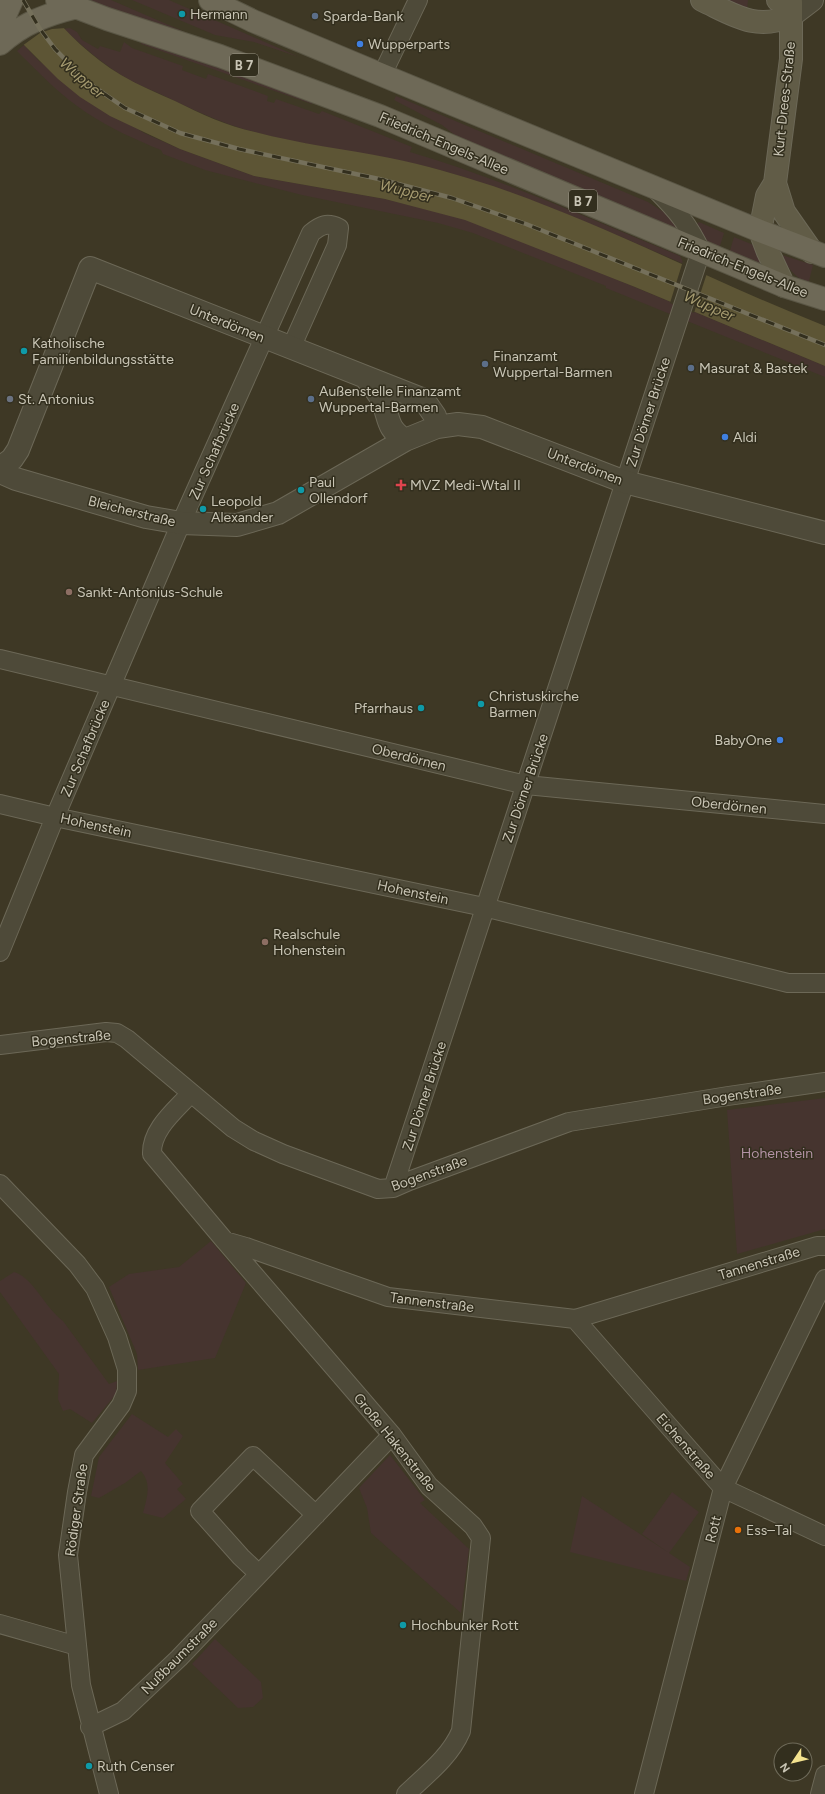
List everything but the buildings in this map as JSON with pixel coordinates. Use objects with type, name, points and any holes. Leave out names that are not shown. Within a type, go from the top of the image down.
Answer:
[{"type":"main road","points":[[1,37],[12,0]]},
{"type":"main road","points":[[210,0],[238,6],[382,75],[818,254]]},
{"type":"main road","points":[[702,0],[752,22],[770,23],[796,4]]},
{"type":"main road","name":"Kurt-Drees-Straße","points":[[796,4],[775,183],[784,212],[818,254]]},
{"type":"main road","points":[[1,37],[66,6]]},
{"type":"main road","name":"Friedrich-Engels-Allee","points":[[66,6],[220,56],[380,116],[699,257],[825,300]]},
{"type":"main road","name":"Kurt-Drees-Straße","points":[[760,231],[767,196],[775,183]]},
{"type":"main road","points":[[760,231],[784,286]]},
{"type":"street","points":[[382,75],[418,0]]},
{"type":"street","points":[[653,187],[675,209],[690,229],[699,257]]},
{"type":"street","name":"Zur Schafbrücke","points":[[0,952],[55,817],[181,523],[311,233],[320,225],[332,224],[339,228],[337,245],[291,348]]},
{"type":"street","name":"Zur Dörner Brücke","points":[[393,1188],[484,907],[526,785],[699,257]]},
{"type":"street","name":"Unterdörnen","points":[[0,468],[12,458],[18,450],[90,268],[424,400],[435,416],[437,427],[458,424],[482,427],[625,482],[825,533]]},
{"type":"street","name":"Unterdörnen","points":[[365,377],[378,392],[390,426],[397,435],[406,440]]},
{"type":"street","name":"Bleicherstraße","points":[[0,472],[16,479],[114,508],[181,523],[237,525],[278,513],[406,440],[437,427]]},
{"type":"street","name":"Oberdörnen","points":[[0,659],[526,785],[825,814]]},
{"type":"street","name":"Hohenstein","points":[[0,804],[55,817],[484,907],[788,983],[825,983]]},
{"type":"street","name":"Bogenstraße","points":[[0,1045],[106,1032],[117,1033],[127,1039],[233,1128],[254,1141],[283,1154],[378,1189],[393,1188],[569,1122],[825,1082]]},
{"type":"street","points":[[191,1093],[157,1131],[152,1144],[152,1154],[225,1241]]},
{"type":"street","name":"Rödiger Straße","points":[[0,1184],[77,1264],[95,1288],[117,1336],[129,1380],[127,1391],[121,1405],[88,1450],[81,1465],[68,1555],[81,1685],[90,1727],[109,1794]]},
{"type":"street","name":"Tannenstraße","points":[[225,1241],[388,1297],[575,1320],[817,1246],[825,1246]]},
{"type":"street","name":"Große Hakenstraße","points":[[225,1241],[392,1436],[429,1486],[474,1526],[481,1538],[461,1731],[457,1741],[444,1757],[406,1794]]},
{"type":"street","name":"Rott","points":[[644,1794],[723,1488],[825,1279]]},
{"type":"street","name":"Eichenstraße","points":[[575,1320],[723,1488],[825,1536]]},
{"type":"street","name":"Nußbaumstraße","points":[[90,1727],[123,1711],[179,1658],[392,1436]]},
{"type":"street","points":[[259,1574],[240,1557],[200,1511],[253,1456],[316,1515]]},
{"type":"street","points":[[0,1624],[77,1646]]},
{"type":"street","points":[[820,1794],[825,1775]]},
{"type":"green space","points":[[78,0],[111,0],[215,45]]},
{"type":"green space","points":[[132,0],[169,0],[299,57],[254,42],[215,35]]},
{"type":"green space","points":[[722,0],[748,0],[747,10]]},
{"type":"green space","points":[[70,28],[77,32],[82,40],[98,49],[100,46],[120,52],[124,42],[132,48],[183,66],[182,70],[206,79],[208,74],[268,96],[267,101],[274,103],[276,99],[319,114],[322,111],[412,147],[410,152],[512,187],[680,256],[684,264],[528,199],[464,177],[387,158],[276,138],[218,120],[135,83],[113,70],[63,29]]},
{"type":"green space","points":[[142,41],[314,100],[312,104],[141,44]]},
{"type":"green space","points":[[24,45],[39,61],[144,133],[180,149],[254,176],[385,199],[465,219],[536,246],[825,366],[825,377],[606,288],[606,286],[473,233],[438,223],[302,195],[205,170],[163,154],[161,150],[105,124],[68,99],[50,84],[17,51]]},
{"type":"green space","points":[[396,96],[648,202],[665,213],[685,235],[465,143],[442,125],[394,100]]},
{"type":"green space","points":[[699,222],[724,233],[719,249],[702,242],[696,225]]},
{"type":"green space","points":[[734,237],[756,246],[763,267],[729,254]]},
{"type":"green space","points":[[782,255],[813,265],[808,285],[789,268]]},
{"type":"green space","name":"Hohenstein","points":[[825,1098],[825,1229],[737,1254],[727,1110]]},
{"type":"green space","points":[[211,1241],[246,1283],[215,1358],[138,1370],[137,1354],[109,1287],[129,1274],[179,1267]]},
{"type":"green space","points":[[14,1272],[21,1275],[33,1286],[50,1309],[63,1321],[109,1384],[117,1381],[116,1394],[92,1423],[70,1409],[63,1411],[58,1399],[59,1374],[0,1292],[0,1281]]},
{"type":"green space","points":[[132,1414],[168,1437],[176,1429],[183,1436],[165,1463],[183,1484],[177,1489],[186,1499],[163,1518],[143,1513],[148,1486],[147,1481],[141,1471],[125,1483],[99,1498],[91,1496],[99,1457]]},
{"type":"green space","points":[[390,1455],[425,1500],[420,1503],[469,1549],[461,1613],[371,1533],[367,1508],[359,1488]]},
{"type":"green space","points":[[672,1492],[699,1512],[669,1553],[642,1534]]},
{"type":"green space","points":[[582,1496],[690,1567],[686,1581],[570,1552]]},
{"type":"green space","points":[[215,1639],[261,1682],[263,1698],[253,1707],[238,1708],[192,1664]]},
{"type":"water","name":"Wupper","points":[[45,7],[80,44],[110,68],[141,86],[214,119],[272,136],[416,164],[493,186],[577,218],[825,326],[825,366],[635,287],[465,220],[385,199],[254,176],[180,149],[110,116],[80,97],[58,79],[24,45],[0,8]]},
{"type":"pier","points":[[0,0],[43,0],[66,28],[52,29],[40,33],[22,46],[0,12]]},
{"type":"pier","points":[[683,261],[707,273],[694,313],[670,303]]},
{"type":"railway","points":[[23,0],[40,29],[55,49],[87,82],[125,108],[180,133],[239,149],[379,179],[452,198],[526,224],[825,345]]},
{"type":"place","name":"Hermann","points":[[182,14]]},
{"type":"place","name":"Sparda-Bank","points":[[315,16]]},
{"type":"place","name":"Wupperparts","points":[[360,44]]},
{"type":"place","name":"Katholische Familienbildungsstätte","points":[[24,351]]},
{"type":"place","name":"Finanzamt Wuppertal-Barmen","points":[[485,364]]},
{"type":"place","name":"Masurat & Bastek","points":[[691,368]]},
{"type":"place","name":"St. Antonius","points":[[10,399]]},
{"type":"place","name":"Außenstelle Finanzamt Wuppertal-Barmen","points":[[311,399]]},
{"type":"place","name":"Aldi","points":[[725,437]]},
{"type":"place","name":"MVZ Medi-Wtal II","points":[[401,485]]},
{"type":"place","name":"Paul Ollendorf","points":[[301,490]]},
{"type":"place","name":"Leopold Alexander","points":[[203,509]]},
{"type":"place","name":"Sankt-Antonius-Schule","points":[[69,592]]},
{"type":"place","name":"Christuskirche Barmen","points":[[481,704]]},
{"type":"place","name":"Pfarrhaus","points":[[421,708]]},
{"type":"place","name":"BabyOne","points":[[780,740]]},
{"type":"place","name":"Realschule Hohenstein","points":[[265,942]]},
{"type":"place","name":"Ess–Tal","points":[[738,1530]]},
{"type":"place","name":"Hochbunker Rott","points":[[403,1625]]},
{"type":"place","name":"Ruth Censer","points":[[89,1766]]}]
